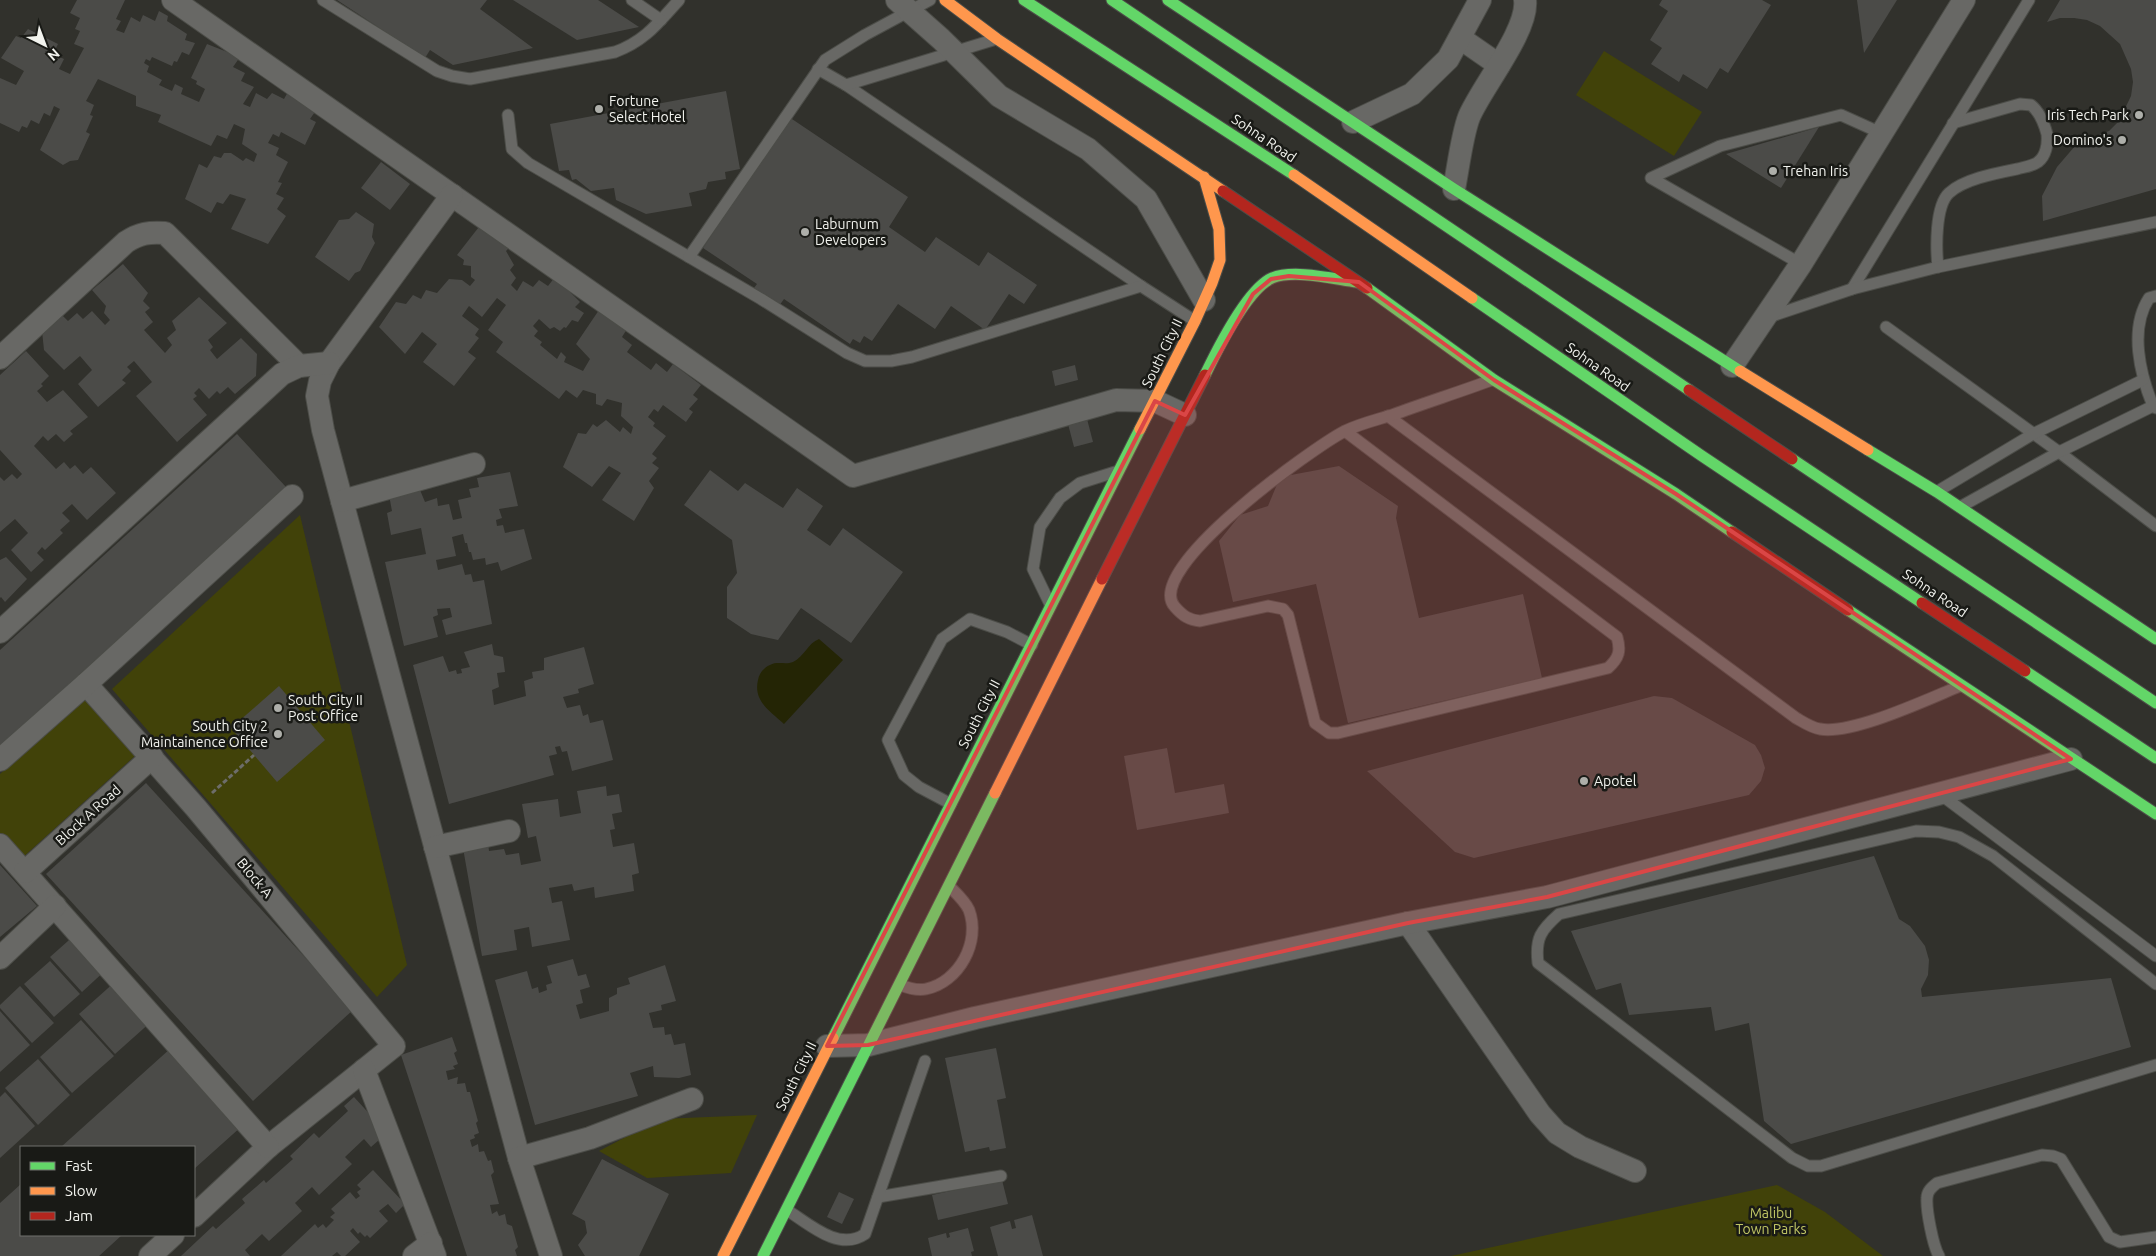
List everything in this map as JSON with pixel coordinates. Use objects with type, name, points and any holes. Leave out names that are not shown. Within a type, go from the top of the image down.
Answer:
[{"type":"main road","points":[[945,0],[997,38],[1359,282],[1494,380],[1676,494],[2156,814]]},
{"type":"main road","name":"Sohna Road","points":[[1024,0],[1265,155],[1702,456],[2156,758]]},
{"type":"main road","points":[[1112,0],[1871,514],[2156,703]]},
{"type":"main road","points":[[1168,0],[1454,189],[1732,366],[1937,492],[2156,639]]},
{"type":"main road","name":"South City II","points":[[723,1256],[1195,321],[1216,273],[1221,245],[1204,178]]},
{"type":"main road","points":[[764,1256],[948,885],[1185,414],[1230,329],[1252,294],[1271,279],[1289,276],[1359,282]]},
{"type":"street","points":[[173,0],[853,476],[1116,400],[1155,401],[1185,414]]},
{"type":"street","points":[[1353,122],[1412,94],[1448,60],[1480,0]]},
{"type":"street","points":[[1454,189],[1469,118],[1524,16],[1525,0]]},
{"type":"street","points":[[1732,366],[1801,264],[1964,0]]},
{"type":"street","points":[[903,6],[999,96],[1088,149],[1146,199],[1204,300]]},
{"type":"street","points":[[1460,38],[1499,65]]},
{"type":"street","points":[[452,195],[329,363],[320,381],[317,396],[323,430],[519,1158],[551,1256]]},
{"type":"street","points":[[0,358],[126,242],[139,234],[152,232],[166,233],[299,366]]},
{"type":"street","points":[[0,632],[282,374],[299,366],[329,363]]},
{"type":"street","points":[[342,501],[474,464]]},
{"type":"street","points":[[0,760],[292,496]]},
{"type":"street","name":"Block A","points":[[86,684],[196,808],[394,1046],[268,1147],[195,1215]]},
{"type":"street","name":"Block A Road","points":[[25,872],[152,758]]},
{"type":"street","points":[[828,1046],[868,1045],[975,1018],[1408,923],[1547,897],[2071,759]]},
{"type":"street","points":[[435,846],[509,831]]},
{"type":"street","points":[[0,845],[268,1147]]},
{"type":"street","points":[[0,958],[55,906]]},
{"type":"street","points":[[1408,923],[1540,1114],[1557,1133],[1580,1147],[1635,1171]]},
{"type":"street","points":[[364,1070],[427,1252]]},
{"type":"street","points":[[519,1158],[590,1138],[692,1099]]},
{"type":"street","points":[[150,1256],[172,1236]]},
{"type":"lane","points":[[323,0],[437,71],[470,79],[615,52],[641,40],[679,0]]},
{"type":"lane","points":[[632,0],[661,20]]},
{"type":"lane","points":[[689,257],[825,60],[903,6],[930,0]]},
{"type":"lane","points":[[1852,289],[2029,0]]},
{"type":"lane","points":[[846,85],[997,38]]},
{"type":"lane","points":[[818,69],[846,85],[1195,321]]},
{"type":"lane","points":[[1938,267],[1936,250],[1938,226],[1943,201],[1949,193],[1959,186],[1984,177],[2040,162],[2048,141],[2041,117],[2031,105],[2020,104],[1953,123]]},
{"type":"lane","points":[[508,115],[510,142],[512,149],[518,156],[761,299],[847,353],[865,361],[891,361],[912,357],[1141,286]]},
{"type":"lane","points":[[1801,264],[1651,178],[1720,146],[1841,115],[1881,133]]},
{"type":"lane","points":[[1765,318],[1852,289],[1938,267],[2156,222]]},
{"type":"lane","points":[[1960,507],[2059,452],[2154,407],[2143,380],[2138,332],[2143,307],[2149,298],[2156,296]]},
{"type":"lane","points":[[1886,327],[2059,452],[2156,526]]},
{"type":"lane","points":[[1345,431],[1617,637],[1620,648],[1616,660],[1608,668],[1338,733],[1329,733],[1315,723],[1288,615],[1283,609],[1268,606],[1200,621],[1190,620],[1172,604],[1169,595],[1171,584],[1179,570],[1197,547],[1267,483],[1345,431],[1494,380]]},
{"type":"lane","points":[[1937,492],[2032,434],[2143,380]]},
{"type":"lane","points":[[1388,416],[1796,718],[1820,730],[1839,729],[1873,720],[1962,686]]},
{"type":"lane","points":[[1051,606],[1033,569],[1040,527],[1060,498],[1080,483],[1120,470]]},
{"type":"lane","points":[[951,804],[904,775],[888,740],[942,639],[970,618],[1007,632],[1032,645]]},
{"type":"lane","points":[[1940,794],[2156,956]]},
{"type":"lane","points":[[2156,984],[1993,856],[1959,837],[1940,832],[1916,831],[1559,914],[1542,929],[1537,949],[1538,963],[1792,1158],[1808,1166],[1821,1166],[2156,1065]]},
{"type":"lane","points":[[898,985],[918,990],[943,983],[953,976],[971,944],[972,927],[969,910],[948,885]]},
{"type":"lane","points":[[786,1210],[837,1240],[858,1238],[865,1234],[924,1061]]},
{"type":"lane","points":[[1939,1256],[1926,1198],[1929,1189],[1937,1183],[2042,1154],[2061,1160],[2109,1237],[2120,1242],[2156,1237]]},
{"type":"lane","points":[[878,1197],[1001,1176]]},
{"type":"path","points":[[196,808],[254,755]]},
{"type":"highlighted area","points":[[1289,276],[1359,282],[1494,380],[1676,494],[2071,759],[1547,897],[1408,923],[868,1045],[827,1046],[1155,401],[1185,415],[1253,294],[1271,279]]},
{"type":"green space","points":[[1604,51],[1702,112],[1674,156],[1576,95]]},
{"type":"green space","points":[[300,515],[407,965],[377,997],[112,689]]},
{"type":"green space","points":[[85,697],[137,754],[21,859],[0,836],[0,774]]},
{"type":"green space","points":[[757,1115],[731,1173],[647,1178],[599,1151],[660,1119]]},
{"type":"green space","name":"Malibu Town Parks","points":[[1777,1185],[1825,1212],[1883,1256],[1451,1256]]},
{"type":"shaded area","points":[[819,639],[843,660],[784,724],[760,700],[757,687],[759,675],[766,667],[773,664],[790,663],[797,660]]},
{"type":"building","points":[[77,0],[125,0],[116,19],[121,21],[116,30],[124,33],[131,17],[140,22],[143,15],[155,21],[159,11],[168,16],[167,21],[187,34],[185,40],[195,43],[189,55],[182,52],[177,62],[174,61],[172,66],[152,57],[150,61],[146,59],[144,63],[149,66],[147,72],[162,80],[159,85],[172,91],[175,84],[183,88],[181,94],[199,102],[205,89],[196,84],[197,81],[191,78],[207,44],[240,57],[233,67],[245,73],[241,81],[254,87],[243,104],[250,107],[256,93],[267,99],[272,93],[284,99],[289,90],[317,109],[310,119],[316,122],[305,145],[281,132],[279,137],[273,134],[268,143],[279,148],[276,155],[288,162],[278,182],[282,183],[276,194],[284,198],[277,209],[286,216],[268,244],[231,229],[246,199],[230,194],[223,204],[217,202],[211,213],[185,199],[199,164],[207,168],[214,156],[221,158],[224,153],[231,153],[243,161],[246,158],[254,162],[257,154],[242,144],[245,129],[234,124],[227,139],[217,135],[211,146],[158,122],[161,115],[136,106],[136,96],[98,79],[86,101],[94,105],[90,115],[93,116],[86,132],[90,134],[78,160],[70,161],[63,165],[40,150],[60,109],[54,106],[50,116],[44,113],[39,124],[31,120],[27,128],[22,126],[19,132],[0,123],[0,78],[16,85],[24,71],[1,58],[16,36],[21,38],[28,29],[58,44],[53,54],[64,59],[59,69],[70,74],[84,48],[74,44],[80,31],[75,29],[80,18],[70,13]]},
{"type":"building","points":[[337,0],[487,0],[480,9],[533,48],[453,65],[430,50],[425,58]]},
{"type":"building","points":[[513,0],[598,0],[639,27],[577,40]]},
{"type":"building","points":[[1662,0],[1762,0],[1771,5],[1728,73],[1720,68],[1707,89],[1683,74],[1679,82],[1651,64],[1662,48],[1650,40],[1668,11],[1659,5]]},
{"type":"building","points":[[1857,0],[1897,0],[1864,53]]},
{"type":"building","name":"Iris Tech Park","points":[[2060,0],[2156,0],[2156,189],[2043,221],[2042,196],[2057,167],[2075,146],[2082,141],[2109,131],[2119,121],[2131,96],[2133,82],[2131,69],[2120,44],[2100,26],[2087,20],[2074,18],[2060,18],[2047,22]]},
{"type":"building","points":[[726,91],[740,169],[725,172],[726,179],[708,182],[706,189],[689,193],[692,206],[646,214],[616,200],[614,188],[591,191],[576,179],[572,180],[569,170],[559,171],[550,124]]},
{"type":"building","name":"Laburnum Developers","points":[[789,117],[908,197],[889,227],[925,252],[936,237],[979,266],[988,252],[1037,285],[1024,304],[1009,294],[985,330],[951,306],[935,329],[898,304],[872,341],[864,336],[860,343],[853,339],[850,344],[784,299],[779,306],[754,288],[757,284],[703,248]]},
{"type":"building","name":"Trehan Iris","points":[[1819,127],[1781,188],[1726,154]]},
{"type":"building","points":[[381,162],[410,184],[390,210],[361,188]]},
{"type":"building","points":[[356,212],[374,224],[372,237],[375,243],[360,271],[355,273],[349,281],[315,257],[339,220],[349,219]]},
{"type":"building","points":[[482,223],[511,246],[506,251],[514,265],[510,270],[516,278],[511,285],[517,291],[523,281],[533,287],[539,280],[548,286],[555,277],[580,302],[575,307],[584,313],[578,322],[572,320],[566,328],[564,327],[560,331],[554,327],[550,329],[539,319],[533,326],[538,331],[534,336],[542,342],[540,345],[557,359],[561,352],[566,357],[564,362],[583,371],[590,359],[576,344],[599,310],[627,329],[622,337],[632,345],[627,352],[651,370],[656,363],[667,372],[673,364],[701,385],[693,395],[698,399],[689,409],[693,412],[686,422],[663,405],[658,412],[654,409],[648,417],[655,423],[653,426],[666,436],[652,454],[657,458],[652,463],[659,468],[649,481],[654,488],[634,521],[602,500],[621,473],[609,466],[592,487],[563,467],[578,433],[586,434],[593,424],[597,427],[606,420],[620,432],[623,427],[631,434],[633,427],[621,416],[622,403],[607,399],[602,406],[596,404],[596,394],[583,390],[577,398],[566,390],[559,399],[496,352],[503,342],[488,330],[506,305],[497,298],[482,317],[469,306],[462,316],[479,329],[475,335],[479,338],[468,352],[476,358],[454,386],[423,362],[437,344],[422,332],[405,354],[379,327],[396,302],[406,304],[413,295],[421,299],[426,290],[437,293],[449,279],[462,280],[470,286],[475,280],[471,277],[471,266],[463,265],[464,260],[457,255]]},
{"type":"building","points":[[123,264],[148,293],[143,301],[150,308],[145,312],[153,322],[144,330],[165,353],[172,345],[167,338],[176,330],[172,321],[199,297],[227,323],[208,340],[213,347],[210,350],[217,359],[241,338],[257,354],[256,376],[235,394],[228,387],[220,394],[217,391],[209,399],[199,388],[194,393],[197,396],[193,399],[207,415],[177,442],[136,396],[152,382],[134,361],[127,367],[131,371],[122,380],[126,383],[98,407],[78,384],[92,370],[80,356],[64,370],[44,350],[42,331],[62,315],[68,321],[77,313],[83,319],[92,311],[105,325],[110,320],[104,313],[106,306],[92,290]]},
{"type":"building","points":[[26,351],[49,376],[41,384],[43,386],[37,391],[47,402],[63,390],[88,417],[70,431],[73,434],[64,442],[56,434],[48,441],[43,436],[34,446],[56,469],[64,462],[70,469],[75,465],[83,474],[91,467],[116,493],[87,520],[72,504],[62,513],[70,521],[60,530],[63,533],[45,550],[42,547],[37,553],[44,560],[31,572],[11,550],[28,533],[15,519],[0,532],[0,477],[4,481],[12,474],[17,479],[22,474],[0,450],[0,375]]},
{"type":"building","points":[[1075,365],[1078,380],[1055,386],[1052,371]]},
{"type":"building","points":[[1086,415],[1093,442],[1074,447],[1067,420]]},
{"type":"building","points":[[237,434],[286,487],[0,748],[0,650]]},
{"type":"building","points":[[1339,466],[1398,506],[1396,518],[1419,618],[1523,594],[1542,678],[1348,723],[1316,584],[1233,602],[1219,541],[1240,515],[1268,506],[1280,477]]},
{"type":"building","points":[[710,470],[738,491],[745,483],[783,508],[797,488],[823,506],[807,530],[830,546],[843,528],[903,572],[851,643],[801,608],[778,640],[751,634],[727,618],[727,587],[737,573],[732,540],[684,505]]},
{"type":"building","points":[[510,472],[518,506],[499,509],[502,518],[496,520],[497,526],[503,525],[505,533],[524,529],[532,559],[501,571],[498,562],[486,565],[485,558],[473,560],[463,534],[452,537],[456,556],[436,560],[438,570],[462,564],[465,575],[471,574],[473,582],[484,580],[492,624],[446,635],[442,620],[452,617],[450,608],[437,609],[438,615],[433,617],[438,637],[404,646],[385,562],[426,554],[421,528],[391,535],[387,513],[392,511],[389,495],[420,490],[425,502],[437,498],[438,506],[449,504],[453,520],[462,518],[458,500],[471,497],[469,489],[479,487],[477,478]]},
{"type":"building","points":[[6,557],[27,579],[5,602],[0,598],[0,560]]},
{"type":"building","points":[[492,644],[494,655],[503,657],[505,672],[497,673],[499,687],[492,690],[494,705],[526,696],[524,681],[533,678],[532,672],[544,670],[544,658],[584,647],[594,684],[578,689],[579,693],[563,697],[567,708],[580,705],[583,716],[588,714],[590,723],[603,720],[613,760],[572,771],[567,751],[562,752],[560,746],[555,747],[557,754],[549,756],[554,775],[449,804],[413,665],[443,656],[449,672],[456,670],[457,674],[462,673],[461,669],[470,667],[464,652]]},
{"type":"building","name":"South City 2 Maintainence Office","points":[[279,686],[325,740],[277,782],[231,728]]},
{"type":"building","points":[[1654,696],[1672,698],[1755,745],[1761,755],[1765,768],[1761,781],[1749,795],[1474,858],[1455,852],[1367,771]]},
{"type":"building","points":[[1167,748],[1175,793],[1224,784],[1229,813],[1137,830],[1124,756]]},
{"type":"building","points":[[146,783],[353,1010],[253,1101],[46,874]]},
{"type":"building","points":[[606,786],[607,796],[619,794],[622,812],[612,814],[615,829],[610,830],[613,847],[634,843],[639,873],[632,875],[634,891],[595,898],[594,887],[574,891],[572,884],[549,888],[552,903],[562,901],[570,940],[532,947],[529,927],[514,930],[517,950],[482,956],[463,848],[488,843],[489,851],[504,849],[506,855],[519,853],[521,865],[541,861],[536,836],[528,838],[522,804],[558,799],[560,817],[581,813],[577,791]]},
{"type":"building","points":[[1874,856],[1899,919],[1910,926],[1925,946],[1929,960],[1928,975],[1921,989],[1922,997],[2111,978],[2131,1047],[1791,1144],[1764,1121],[1749,1023],[1715,1031],[1711,1007],[1629,1015],[1621,983],[1596,990],[1571,931]]},
{"type":"building","points":[[0,865],[37,906],[0,937]]},
{"type":"building","points":[[77,933],[108,968],[82,992],[50,957]]},
{"type":"building","points":[[573,959],[578,976],[586,974],[590,987],[580,990],[583,1003],[576,1005],[580,1019],[609,1011],[609,998],[617,994],[617,988],[630,984],[628,978],[665,965],[676,1001],[661,1005],[662,1010],[649,1013],[653,1028],[664,1027],[665,1035],[671,1034],[674,1045],[685,1043],[691,1075],[679,1078],[654,1077],[653,1066],[630,1073],[638,1096],[535,1125],[495,980],[527,971],[532,989],[538,987],[539,993],[547,990],[546,985],[552,983],[547,966]]},
{"type":"building","points":[[50,961],[80,994],[54,1017],[24,984]]},
{"type":"building","points":[[116,981],[152,1021],[115,1054],[79,1014]]},
{"type":"building","points":[[20,986],[54,1023],[32,1043],[0,1008],[0,1005]]},
{"type":"building","points":[[0,1011],[30,1045],[0,1072]]},
{"type":"building","points":[[81,1020],[114,1056],[72,1093],[40,1057]]},
{"type":"building","points":[[452,1037],[457,1051],[454,1053],[458,1064],[453,1066],[455,1069],[446,1071],[448,1080],[458,1077],[457,1084],[465,1083],[467,1092],[470,1092],[478,1121],[476,1123],[479,1133],[470,1140],[472,1147],[478,1144],[479,1152],[484,1151],[488,1161],[491,1160],[494,1172],[491,1175],[499,1204],[490,1205],[492,1214],[497,1211],[499,1216],[505,1214],[507,1224],[512,1226],[518,1247],[515,1250],[517,1256],[467,1256],[401,1055]]},
{"type":"building","points":[[171,1048],[242,1126],[195,1168],[195,1146],[62,1146]]},
{"type":"building","points":[[996,1048],[1006,1098],[997,1100],[1006,1148],[990,1151],[989,1147],[965,1152],[945,1058]]},
{"type":"building","points":[[38,1059],[70,1095],[38,1125],[5,1088]]},
{"type":"building","points":[[5,1092],[35,1126],[0,1158],[0,1097]]},
{"type":"building","points":[[354,1097],[387,1133],[371,1147],[364,1139],[345,1157],[352,1164],[319,1195],[312,1187],[295,1203],[302,1211],[269,1241],[262,1234],[245,1250],[250,1256],[181,1256],[213,1226],[216,1229],[245,1203],[242,1199],[264,1180],[266,1183],[293,1159],[290,1156],[314,1133],[319,1138],[348,1111],[344,1106]]},
{"type":"building","points":[[602,1159],[669,1194],[639,1256],[585,1256],[578,1245],[587,1233],[585,1221],[572,1214]]},
{"type":"building","points":[[373,1170],[405,1204],[396,1213],[388,1204],[379,1211],[388,1221],[370,1238],[367,1235],[365,1237],[360,1232],[358,1234],[353,1228],[350,1231],[360,1242],[345,1256],[341,1256],[337,1252],[332,1256],[281,1256],[315,1224],[318,1228],[323,1224],[326,1228],[334,1220],[330,1217],[335,1213],[331,1209],[350,1192],[356,1199],[360,1196],[357,1192],[361,1189],[357,1185]]},
{"type":"building","points":[[1002,1180],[1008,1204],[938,1220],[932,1195]]},
{"type":"building","points":[[20,1185],[20,1236],[121,1236],[99,1256],[0,1256],[0,1203]]},
{"type":"building","points":[[839,1192],[854,1199],[842,1224],[827,1217]]},
{"type":"building","points":[[1032,1215],[1043,1256],[998,1256],[990,1227],[1010,1221],[1012,1229],[1016,1228],[1014,1220]]},
{"type":"building","points":[[968,1228],[974,1251],[971,1252],[972,1256],[932,1256],[928,1238],[946,1233],[947,1238],[950,1237],[949,1233]]},
{"type":"traffic: fast","points":[[1024,0],[1294,175]]},
{"type":"traffic: fast","points":[[1112,0],[1689,390]]},
{"type":"traffic: fast","points":[[1168,0],[1454,189],[1740,371]]},
{"type":"traffic: fast","points":[[1205,375],[1234,321],[1262,284],[1272,278],[1291,274],[1357,282]]},
{"type":"traffic: fast","points":[[1367,288],[1494,380],[1676,494],[1732,532]]},
{"type":"traffic: fast","points":[[1472,298],[1702,456],[1922,603]]},
{"type":"traffic: fast","points":[[833,1038],[1140,429]]},
{"type":"traffic: fast","points":[[1868,450],[1937,492],[2156,639]]},
{"type":"traffic: fast","points":[[1792,459],[2156,703]]},
{"type":"traffic: fast","points":[[1848,610],[2156,814]]},
{"type":"traffic: fast","points":[[2025,671],[2156,758]]},
{"type":"traffic: fast","points":[[763,1256],[995,793]]},
{"type":"traffic: slow","points":[[945,0],[997,39],[1223,191]]},
{"type":"traffic: slow","points":[[1294,175],[1472,298]]},
{"type":"traffic: slow","points":[[1140,429],[1195,321],[1220,260],[1219,229],[1204,177]]},
{"type":"traffic: slow","points":[[1740,371],[1868,450]]},
{"type":"traffic: slow","points":[[995,793],[1102,579]]},
{"type":"traffic: slow","points":[[723,1256],[833,1038]]},
{"type":"traffic: jam","points":[[1223,191],[1367,288]]},
{"type":"traffic: jam","points":[[1102,579],[1205,375]]},
{"type":"traffic: jam","points":[[1689,390],[1792,459]]},
{"type":"traffic: jam","points":[[1732,532],[1848,610]]},
{"type":"traffic: jam","points":[[1922,603],[2025,671]]},
{"type":"place","name":"Fortune Select Hotel","points":[[599,109]]},
{"type":"place","name":"Iris Tech Park","points":[[2139,115]]},
{"type":"place","name":"Domino's","points":[[2122,140]]},
{"type":"place","name":"Trehan Iris","points":[[1773,171]]},
{"type":"place","name":"Laburnum Developers","points":[[805,232]]},
{"type":"place","name":"South City II Post Office","points":[[278,708]]},
{"type":"place","name":"South City 2 Maintainence Office","points":[[278,734]]},
{"type":"place","name":"Apotel","points":[[1584,781]]}]
